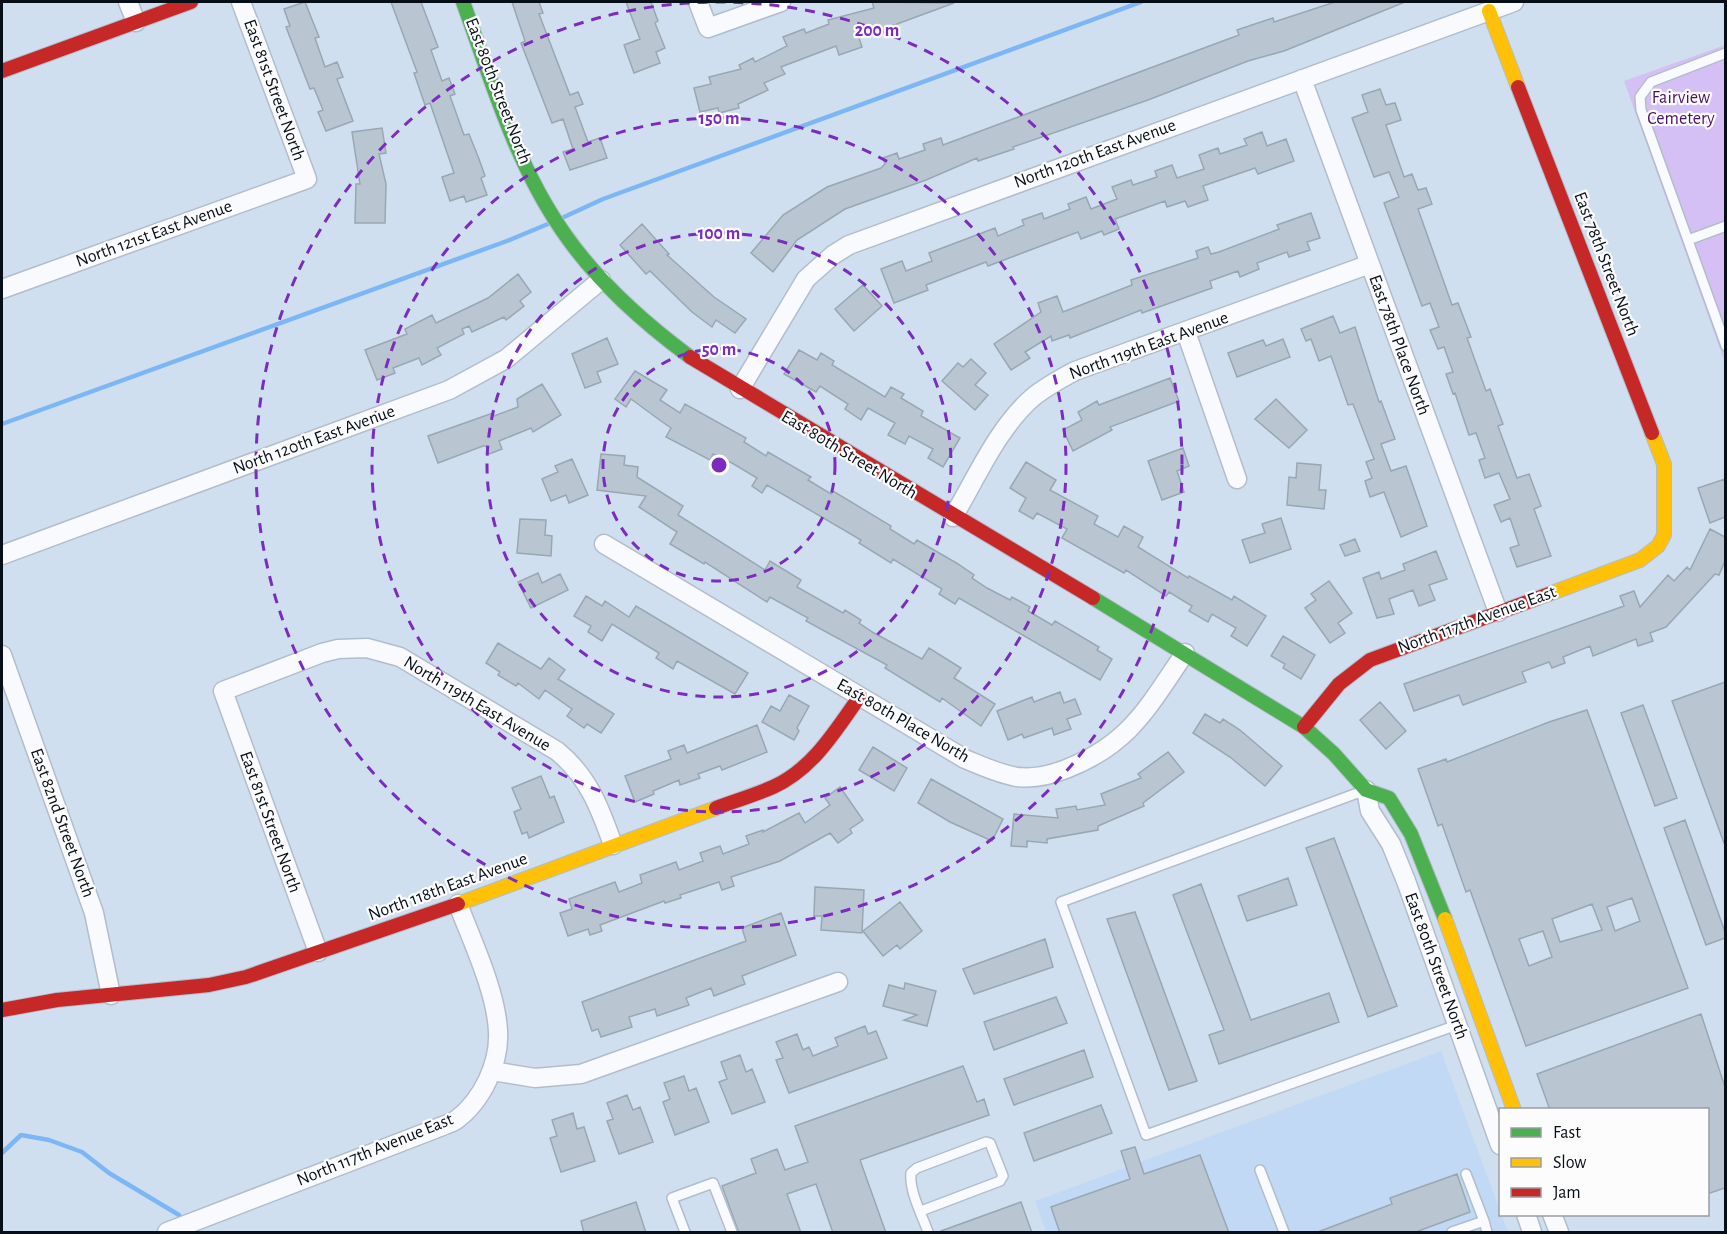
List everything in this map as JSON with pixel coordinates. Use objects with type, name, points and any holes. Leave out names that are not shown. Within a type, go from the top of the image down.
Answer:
[{"type":"street","points":[[128,2],[136,22]]},
{"type":"street","points":[[2,71],[191,2]]},
{"type":"street","name":"East 81st Street North","points":[[241,2],[307,179]]},
{"type":"street","name":"East 80th Street North","points":[[463,2],[517,147],[566,236],[601,280],[658,334],[696,363],[1185,653],[1304,727],[1334,754],[1366,790],[1389,798],[1411,834],[1429,875],[1513,1108]]},
{"type":"street","points":[[698,2],[708,28],[781,2]]},
{"type":"street","name":"North 120th East Avenue","points":[[740,389],[806,279],[833,255],[849,245],[1514,2]]},
{"type":"street","name":"East 78th Street North","points":[[1489,11],[1664,464],[1664,535]]},
{"type":"street","name":"East 78th Place North","points":[[1302,79],[1498,612]]},
{"type":"street","name":"North 121st East Avenue","points":[[2,289],[307,179]]},
{"type":"street","name":"North 119th East Avenue","points":[[953,517],[1007,425],[1033,397],[1075,371],[1370,264]]},
{"type":"street","name":"North 120th East Avenue","points":[[2,555],[449,390],[506,359],[601,280]]},
{"type":"street","points":[[1186,332],[1238,479]]},
{"type":"street","name":"North 117th Avenue East","points":[[1304,727],[1339,684],[1370,660],[1640,560],[1658,546],[1664,535]]},
{"type":"street","name":"East 80th Place North","points":[[604,544],[965,759],[1000,773],[1018,777],[1038,777],[1094,758],[1124,736],[1185,653]]},
{"type":"street","name":"North 119th East Avenue","points":[[223,691],[338,649],[367,648],[400,657],[569,761],[592,790],[613,845]]},
{"type":"street","name":"East 82nd Street North","points":[[2,655],[94,913],[111,995]]},
{"type":"street","name":"East 81st Street North","points":[[223,691],[318,952]]},
{"type":"street","name":"North 118th East Avenue","points":[[2,1010],[36,1003],[209,985],[246,977],[458,903],[756,794],[807,767],[820,753],[860,696]]},
{"type":"street","name":"East 80th Street North","points":[[1366,790],[1370,811],[1391,844],[1406,882],[1499,1142]]},
{"type":"street","points":[[458,903],[492,1001],[498,1032],[492,1071],[536,1078],[581,1074],[838,982]]},
{"type":"street","name":"North 117th Avenue East","points":[[167,1233],[455,1120],[480,1093],[492,1071]]},
{"type":"street","points":[[1526,1216],[1532,1233]]},
{"type":"lane","points":[[1725,54],[1651,82],[1640,97],[1641,110],[1725,346]]},
{"type":"lane","points":[[1688,240],[1725,226]]},
{"type":"lane","points":[[1366,790],[1060,902],[1146,1135],[1457,1025]]},
{"type":"lane","points":[[921,1211],[1000,1181],[1003,1176],[990,1143],[986,1142],[917,1168],[911,1173],[910,1180],[928,1233]]},
{"type":"lane","points":[[1260,1170],[1284,1233]]},
{"type":"lane","points":[[1466,1174],[1487,1233]]},
{"type":"lane","points":[[685,1233],[672,1198],[713,1183],[732,1233]]},
{"type":"lane","points":[[1452,1233],[1484,1221]]},
{"type":"shaded area","points":[[1441,1051],[1499,1208],[1499,1216],[1502,1216],[1508,1232],[1046,1232],[1035,1201]]},
{"type":"green space","name":"Fairview Cemetery","points":[[1725,45],[1725,363],[1624,81]]},
{"type":"building","points":[[305,2],[319,37],[315,38],[325,67],[337,62],[343,77],[337,79],[353,121],[326,131],[318,112],[323,110],[314,88],[310,89],[286,27],[290,26],[284,9]]},
{"type":"building","points":[[391,2],[421,2],[438,47],[431,50],[442,81],[449,78],[455,94],[450,96],[464,135],[469,134],[479,159],[485,176],[481,178],[487,195],[466,202],[464,196],[450,201],[442,177],[454,173],[430,103],[425,105],[414,73],[417,72]]},
{"type":"building","points":[[512,2],[539,2],[543,13],[539,14],[570,95],[578,92],[583,104],[575,107],[588,142],[600,138],[607,158],[570,170],[563,152],[573,149],[563,119],[552,123],[521,43],[525,41]]},
{"type":"building","points":[[626,2],[651,2],[658,21],[655,23],[665,48],[656,52],[660,63],[634,73],[624,45],[640,39]]},
{"type":"building","points":[[872,2],[954,3],[859,38],[862,47],[839,55],[836,46],[781,67],[785,74],[764,83],[768,90],[738,104],[739,108],[719,113],[718,108],[700,112],[694,88],[711,84],[709,77],[741,69],[739,65],[753,58],[755,62],[787,46],[783,37],[804,29],[806,33],[829,24],[828,20],[874,8]]},
{"type":"building","points":[[1335,2],[1405,2],[1284,51],[1248,61],[1148,100],[1013,147],[1014,149],[978,161],[977,158],[926,180],[845,209],[797,240],[773,272],[751,253],[783,215],[827,187],[881,168],[885,164],[883,158],[897,153],[899,159],[925,150],[923,144],[941,138],[943,145],[1239,35],[1237,30],[1273,18],[1274,22]]},
{"type":"building","points":[[1380,89],[1386,105],[1395,103],[1401,120],[1386,125],[1404,177],[1412,174],[1418,190],[1426,188],[1432,204],[1418,209],[1452,305],[1458,303],[1471,337],[1467,338],[1486,391],[1490,389],[1503,424],[1498,426],[1517,478],[1529,474],[1541,506],[1534,509],[1551,556],[1517,567],[1510,548],[1519,545],[1510,518],[1501,522],[1494,505],[1510,499],[1499,473],[1485,478],[1479,460],[1485,458],[1476,433],[1469,435],[1455,393],[1453,394],[1446,374],[1453,372],[1444,347],[1438,349],[1430,330],[1439,327],[1430,303],[1422,306],[1384,203],[1399,197],[1389,172],[1374,177],[1352,118],[1368,112],[1362,95]]},
{"type":"building","points":[[382,128],[386,153],[379,154],[386,184],[385,223],[355,223],[356,184],[360,184],[352,132]]},
{"type":"building","points":[[1262,132],[1267,146],[1286,139],[1294,161],[1258,174],[1255,168],[1203,186],[1208,200],[1188,207],[1185,201],[1167,207],[1165,201],[1115,219],[1119,229],[1104,235],[1102,231],[1081,239],[1078,232],[988,266],[986,262],[926,285],[928,290],[894,303],[881,269],[902,261],[906,271],[932,261],[929,253],[995,228],[998,236],[1024,225],[1022,220],[1042,213],[1044,219],[1070,209],[1068,204],[1086,197],[1091,209],[1117,199],[1112,187],[1131,180],[1133,185],[1157,177],[1155,171],[1172,165],[1177,178],[1204,169],[1199,155],[1218,148],[1220,154],[1247,145],[1244,139]]},
{"type":"building","points":[[1311,213],[1320,238],[1307,242],[1310,250],[1289,257],[1287,252],[1257,263],[1259,269],[1240,277],[1238,271],[1210,281],[1212,288],[1142,313],[1141,310],[1070,338],[1069,335],[1052,341],[1051,336],[1025,352],[1030,358],[1011,370],[994,344],[1041,312],[1038,303],[1057,296],[1063,312],[1132,285],[1131,280],[1198,258],[1196,251],[1208,247],[1211,254],[1219,252],[1279,229],[1277,225]]},
{"type":"building","points":[[642,224],[669,254],[667,255],[714,297],[746,319],[735,333],[716,320],[712,327],[692,312],[650,271],[646,274],[620,245]]},
{"type":"building","points":[[518,274],[531,292],[520,301],[524,306],[506,320],[504,317],[472,332],[469,326],[462,329],[464,334],[437,348],[441,355],[422,365],[419,358],[393,368],[395,373],[377,380],[365,350],[407,334],[405,329],[432,315],[436,323],[488,298]]},
{"type":"building","points":[[863,285],[882,306],[854,331],[835,309]]},
{"type":"building","points":[[1333,316],[1340,333],[1355,327],[1379,402],[1381,401],[1395,439],[1381,444],[1391,471],[1406,466],[1427,526],[1401,537],[1384,492],[1370,497],[1365,481],[1372,478],[1366,462],[1374,459],[1353,404],[1348,405],[1331,356],[1319,361],[1311,339],[1306,341],[1301,329]]},
{"type":"building","points":[[607,338],[618,364],[597,372],[601,382],[585,388],[572,354]]},
{"type":"building","points":[[1283,339],[1290,357],[1237,377],[1228,353],[1263,340],[1266,346]]},
{"type":"building","points":[[799,350],[817,360],[821,353],[834,361],[832,365],[885,397],[891,387],[904,394],[901,398],[923,411],[921,416],[960,438],[943,467],[928,458],[933,449],[909,436],[905,444],[888,435],[895,423],[868,408],[861,420],[845,409],[848,404],[820,386],[816,392],[784,374]]},
{"type":"building","points":[[971,359],[986,373],[975,385],[988,395],[975,410],[942,381],[958,363],[963,367]]},
{"type":"building","points":[[635,371],[667,390],[660,400],[680,413],[685,404],[746,438],[744,442],[766,456],[768,452],[811,477],[808,480],[831,494],[833,491],[891,526],[890,529],[914,544],[917,540],[958,564],[974,575],[972,578],[987,588],[1010,600],[1012,597],[1030,607],[1028,611],[1052,625],[1055,621],[1099,647],[1097,650],[1112,659],[1100,680],[959,598],[955,604],[939,594],[942,589],[893,559],[891,563],[859,543],[861,540],[767,485],[762,493],[752,486],[757,478],[732,463],[713,454],[710,460],[666,437],[671,428],[631,399],[626,407],[615,399]]},
{"type":"building","points":[[1170,378],[1179,401],[1110,427],[1112,430],[1073,451],[1063,430],[1082,420],[1078,412],[1097,401],[1099,405]]},
{"type":"building","points":[[542,384],[561,415],[533,432],[531,428],[499,441],[502,449],[489,454],[486,446],[483,446],[438,463],[428,436],[493,413],[494,416],[518,407],[517,399]]},
{"type":"building","points":[[1276,399],[1307,430],[1289,448],[1255,419]]},
{"type":"building","points":[[1183,448],[1189,466],[1177,471],[1184,492],[1162,500],[1148,461]]},
{"type":"building","points":[[601,454],[625,456],[624,465],[638,467],[637,477],[683,506],[678,515],[765,570],[770,561],[801,580],[797,587],[843,613],[845,610],[861,620],[859,623],[874,633],[922,659],[929,648],[961,668],[954,678],[995,704],[981,726],[942,698],[940,702],[885,668],[887,665],[806,621],[808,618],[770,597],[767,602],[705,562],[704,564],[670,544],[677,532],[639,507],[646,496],[597,490]]},
{"type":"building","points":[[572,459],[588,495],[569,503],[566,495],[551,501],[542,479],[558,472],[555,466]]},
{"type":"building","points":[[1026,462],[1056,480],[1050,490],[1098,516],[1094,524],[1118,537],[1124,526],[1143,537],[1138,547],[1188,578],[1189,576],[1232,600],[1234,596],[1266,616],[1247,646],[1231,636],[1236,628],[1212,614],[1208,622],[1189,611],[1192,606],[1169,592],[1166,596],[1126,570],[1124,573],[1062,538],[1067,529],[1037,513],[1033,519],[1019,511],[1026,498],[1010,488]]},
{"type":"building","points":[[1297,463],[1321,465],[1319,490],[1326,490],[1324,509],[1287,505],[1289,477],[1296,478]]},
{"type":"building","points":[[1725,479],[1725,517],[1710,523],[1698,488]]},
{"type":"building","points":[[1281,518],[1291,549],[1250,563],[1242,540],[1265,533],[1262,524]]},
{"type":"building","points":[[520,519],[546,520],[545,535],[552,536],[551,556],[517,553]]},
{"type":"building","points":[[1710,529],[1725,537],[1725,561],[1719,575],[1715,574],[1666,627],[1650,633],[1653,641],[1638,646],[1636,639],[1593,656],[1590,646],[1563,657],[1565,663],[1552,668],[1549,662],[1522,672],[1526,682],[1463,705],[1459,695],[1414,711],[1404,684],[1624,606],[1620,596],[1634,591],[1640,607],[1668,575],[1674,581],[1687,567],[1690,570]]},
{"type":"building","points":[[1355,539],[1360,551],[1345,556],[1340,545]]},
{"type":"building","points":[[1436,551],[1447,579],[1429,585],[1435,600],[1419,606],[1413,590],[1389,599],[1394,614],[1377,618],[1363,578],[1379,572],[1381,579],[1405,570],[1403,564]]},
{"type":"building","points":[[538,573],[542,583],[560,574],[568,590],[531,608],[518,582]]},
{"type":"building","points":[[1329,581],[1352,613],[1338,623],[1345,633],[1330,643],[1305,608],[1316,600],[1311,594]]},
{"type":"building","points":[[586,596],[602,606],[605,601],[629,617],[636,606],[748,673],[735,694],[677,661],[673,669],[656,658],[659,653],[612,624],[602,641],[588,632],[591,626],[574,616]]},
{"type":"building","points":[[1283,636],[1315,655],[1301,679],[1283,668],[1285,664],[1271,656]]},
{"type":"building","points":[[498,643],[541,669],[549,658],[565,670],[558,679],[614,714],[601,733],[587,724],[584,728],[567,716],[572,709],[545,690],[539,699],[518,683],[516,686],[498,675],[500,672],[486,663]]},
{"type":"building","points":[[1725,682],[1725,843],[1724,843],[1672,701]]},
{"type":"building","points":[[1060,692],[1064,703],[1075,699],[1081,714],[1067,719],[1071,729],[1054,735],[1052,728],[1024,738],[1022,734],[1008,740],[997,711],[1032,697],[1034,702]]},
{"type":"building","points":[[789,695],[809,706],[797,728],[799,731],[794,740],[762,722],[771,706],[780,711]]},
{"type":"building","points":[[1380,702],[1406,731],[1386,749],[1360,720]]},
{"type":"building","points":[[1643,705],[1677,798],[1655,806],[1621,713]]},
{"type":"building","points":[[1587,710],[1688,988],[1526,1046],[1470,890],[1466,892],[1442,824],[1438,826],[1418,769],[1446,759],[1447,762],[1549,722]],"holes":[[[1632,898],[1640,921],[1615,931],[1607,907]],[[1592,904],[1602,930],[1560,942],[1552,919]],[[1543,931],[1552,957],[1529,966],[1519,939]]]},
{"type":"building","points":[[1205,714],[1220,723],[1223,719],[1240,730],[1282,766],[1265,786],[1230,757],[1193,733]]},
{"type":"building","points":[[757,725],[767,752],[722,770],[720,766],[698,774],[700,778],[680,785],[679,780],[635,802],[625,776],[671,759],[668,751],[684,745],[687,753]]},
{"type":"building","points":[[873,747],[907,768],[894,791],[859,770]]},
{"type":"building","points":[[1168,752],[1184,772],[1143,803],[1144,806],[1098,826],[1098,830],[1047,839],[1047,843],[1027,841],[1027,847],[1011,846],[1014,814],[1058,818],[1056,809],[1076,806],[1077,810],[1105,805],[1101,794],[1141,778],[1138,774]]},
{"type":"building","points":[[541,776],[550,798],[554,796],[564,822],[529,838],[527,832],[522,834],[514,812],[521,809],[512,788]]},
{"type":"building","points":[[931,779],[1003,819],[992,841],[950,822],[918,803]]},
{"type":"building","points":[[840,787],[863,820],[850,829],[852,833],[838,843],[830,833],[780,861],[731,877],[734,886],[722,890],[719,882],[680,895],[681,898],[665,903],[664,901],[600,925],[602,931],[590,935],[588,929],[568,936],[560,913],[572,909],[569,899],[615,882],[619,892],[642,883],[640,875],[676,862],[679,870],[703,861],[700,853],[720,846],[723,854],[749,844],[746,836],[763,830],[763,832],[799,813],[805,823],[830,805],[825,798]]},
{"type":"building","points":[[1685,820],[1725,932],[1725,938],[1706,945],[1664,828]]},
{"type":"building","points":[[1334,838],[1397,1006],[1368,1017],[1306,848]]},
{"type":"building","points":[[1288,878],[1297,905],[1247,921],[1238,896]]},
{"type":"building","points":[[1201,884],[1251,1020],[1329,993],[1339,1022],[1219,1064],[1209,1035],[1224,1030],[1173,895]]},
{"type":"building","points":[[815,887],[864,890],[862,933],[821,930],[822,916],[814,916]]},
{"type":"building","points":[[900,902],[922,931],[900,949],[897,945],[883,956],[863,931]]},
{"type":"building","points":[[1135,912],[1197,1081],[1169,1090],[1107,919]]},
{"type":"building","points":[[781,913],[796,955],[742,976],[745,984],[714,996],[711,988],[686,998],[689,1005],[657,1016],[655,1009],[629,1017],[632,1027],[601,1037],[598,1029],[592,1031],[582,1002],[746,941],[742,928]]},
{"type":"building","points":[[1045,939],[1053,967],[974,994],[963,969]]},
{"type":"building","points":[[905,983],[936,991],[927,1026],[904,1020],[917,1015],[883,1006],[889,985],[904,989]]},
{"type":"building","points":[[1056,997],[1067,1023],[994,1050],[984,1022]]},
{"type":"building","points":[[1701,1014],[1725,1087],[1725,1188],[1709,1193],[1709,1108],[1549,1108],[1537,1074]]},
{"type":"building","points":[[865,1026],[868,1034],[876,1031],[887,1058],[789,1093],[776,1060],[783,1058],[776,1042],[797,1034],[803,1050],[809,1047],[813,1056],[838,1046],[835,1038]]},
{"type":"building","points":[[1084,1050],[1093,1077],[1014,1105],[1004,1079]]},
{"type":"building","points":[[740,1055],[746,1072],[752,1069],[765,1102],[732,1114],[719,1082],[727,1079],[721,1062]]},
{"type":"building","points":[[963,1066],[977,1102],[984,1099],[989,1115],[860,1160],[886,1233],[833,1233],[816,1184],[787,1194],[801,1233],[739,1233],[722,1186],[756,1173],[751,1159],[777,1149],[785,1170],[808,1162],[795,1126]]},
{"type":"building","points":[[684,1076],[689,1091],[696,1088],[709,1122],[675,1135],[663,1102],[670,1099],[664,1083]]},
{"type":"building","points":[[627,1095],[633,1110],[640,1107],[653,1142],[619,1154],[607,1121],[613,1119],[607,1103]]},
{"type":"building","points":[[1101,1105],[1112,1133],[1034,1161],[1024,1133]]},
{"type":"building","points":[[573,1113],[577,1129],[584,1127],[595,1161],[561,1172],[550,1138],[557,1136],[552,1120]]},
{"type":"building","points":[[1135,1147],[1144,1174],[1200,1155],[1229,1233],[1060,1233],[1051,1207],[1130,1179],[1121,1151]]},
{"type":"building","points":[[1457,1174],[1470,1212],[1413,1233],[1315,1233],[1392,1204],[1390,1198]]},
{"type":"building","points":[[636,1202],[646,1233],[584,1233],[581,1221]]},
{"type":"building","points":[[1021,1202],[1032,1233],[942,1233],[941,1231]]},
{"type":"waterway","points":[[564,217],[603,199],[1141,2]]},
{"type":"waterway","points":[[2,424],[507,241],[548,224]]},
{"type":"waterway","points":[[2,1153],[21,1135],[49,1140],[82,1152],[109,1173],[179,1215]]},
{"type":"traffic: fast","points":[[463,2],[507,123],[548,209],[579,254],[608,286],[639,316],[690,357]]},
{"type":"traffic: fast","points":[[1093,598],[1304,727],[1334,754],[1366,790],[1389,798],[1411,834],[1445,919]]},
{"type":"traffic: slow","points":[[1489,11],[1518,87]]},
{"type":"traffic: slow","points":[[1549,594],[1640,560],[1658,546],[1664,535],[1664,464],[1652,433]]},
{"type":"traffic: slow","points":[[458,904],[716,808]]},
{"type":"traffic: slow","points":[[1445,919],[1513,1108]]},
{"type":"traffic: jam","points":[[2,71],[191,2]]},
{"type":"traffic: jam","points":[[1518,87],[1652,433]]},
{"type":"traffic: jam","points":[[690,357],[1093,598]]},
{"type":"traffic: jam","points":[[1304,727],[1339,684],[1370,660],[1549,594]]},
{"type":"traffic: jam","points":[[716,808],[773,787],[800,770],[822,748],[860,696]]},
{"type":"traffic: jam","points":[[2,1010],[57,1000],[209,985],[246,977],[458,904]]}]
